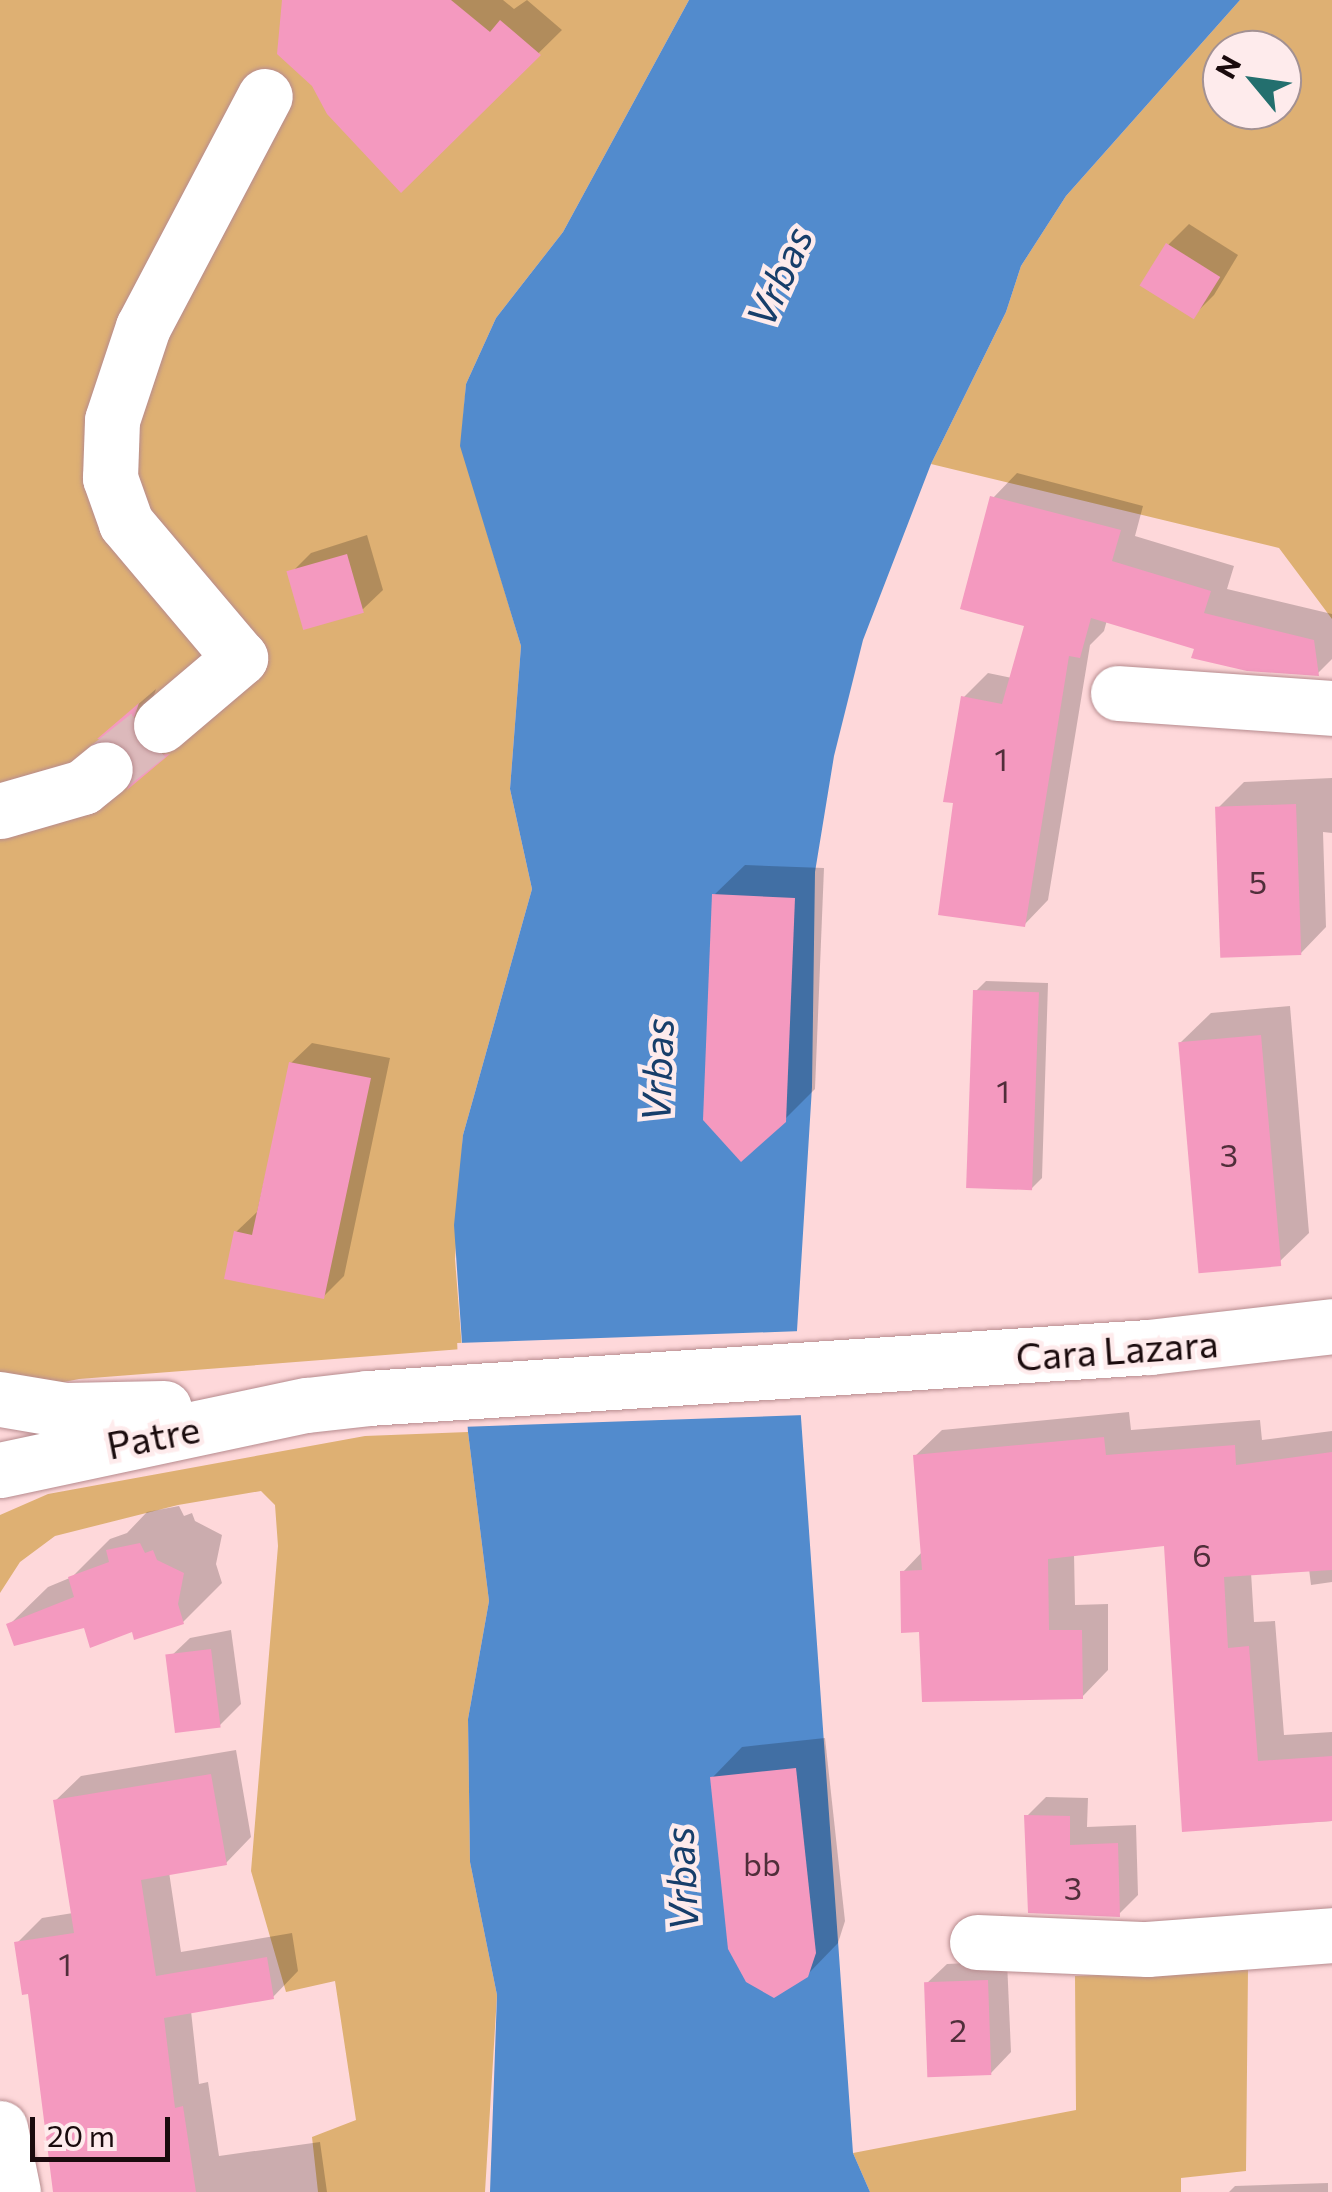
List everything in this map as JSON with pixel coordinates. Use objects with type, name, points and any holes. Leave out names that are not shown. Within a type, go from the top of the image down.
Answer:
[{"type":"street","points":[[161,726],[240,658],[140,542],[117,506],[107,450],[112,420],[142,328],[266,96]]},
{"type":"street","points":[[1118,693],[1332,708]]},
{"type":"street","points":[[0,810],[83,787],[105,768]]},
{"type":"street","name":"Cara Lazara","points":[[368,1398],[902,1365],[1255,1338],[1332,1326]]},
{"type":"street","name":"Patre","points":[[0,1398],[66,1410],[307,1405],[368,1398]]},
{"type":"street","name":"Patre","points":[[0,1470],[307,1405]]},
{"type":"street","points":[[977,1942],[1147,1949],[1332,1935]]},
{"type":"street","points":[[0,2128],[13,2192]]},
{"type":"shaded area","points":[[0,0],[689,0],[563,232],[496,318],[466,384],[461,446],[521,646],[510,789],[532,889],[463,1135],[455,1259],[462,1349],[79,1379],[34,1388],[0,1382]]},
{"type":"shaded area","points":[[1240,0],[1332,0],[1332,619],[1279,548],[931,464],[1006,312],[1021,266],[1066,196],[1202,43],[1202,130],[1302,130],[1302,30],[1213,30]]},
{"type":"shaded area","points":[[468,1432],[489,1601],[468,1719],[470,1862],[497,1995],[485,2192],[318,2192],[312,2137],[356,2120],[335,1981],[286,1992],[251,1871],[278,1546],[275,1505],[261,1491],[178,1505],[55,1536],[20,1562],[0,1593],[0,1515],[48,1494],[365,1436]]},
{"type":"shaded area","points":[[1248,1969],[1246,2171],[1181,2178],[1181,2192],[870,2192],[853,2153],[1076,2110],[1075,1976]]},
{"type":"water","name":"Vrbas","points":[[689,0],[1240,0],[1213,30],[1202,30],[1202,43],[1066,196],[1021,266],[1006,312],[931,464],[863,640],[834,756],[815,872],[812,1087],[796,1347],[853,2153],[870,2192],[490,2192],[497,1995],[470,1862],[468,1719],[489,1601],[468,1432],[454,1225],[463,1135],[532,889],[510,789],[521,646],[460,446],[466,384],[496,318],[563,232]]},
{"type":"pier","points":[[802,1331],[805,1415],[460,1427],[457,1343]]},
{"type":"building","points":[[282,0],[451,0],[490,32],[500,20],[541,55],[401,193],[327,114],[312,86],[277,54]]},
{"type":"building","points":[[1166,243],[1220,277],[1194,319],[1140,285]]},
{"type":"building","points":[[990,496],[1121,530],[1112,561],[1211,591],[1204,613],[1314,640],[1319,676],[1247,671],[1191,658],[1194,649],[1091,618],[1080,658],[1069,656],[1025,927],[938,915],[953,803],[943,802],[961,696],[1002,704],[1024,626],[960,609]]},
{"type":"building","points":[[347,554],[364,613],[303,630],[286,571]]},
{"type":"building","points":[[139,703],[130,730],[137,744],[151,755],[170,754],[127,790],[136,765],[130,750],[115,740],[97,739]]},
{"type":"building","points":[[1296,804],[1301,955],[1220,958],[1215,807]]},
{"type":"building","points":[[712,894],[795,898],[786,1122],[741,1162],[703,1120]]},
{"type":"building","points":[[973,990],[1039,992],[1032,1190],[966,1188]]},
{"type":"building","points":[[1261,1035],[1281,1266],[1199,1273],[1178,1042]]},
{"type":"building","points":[[289,1062],[371,1078],[324,1299],[224,1279],[234,1231],[252,1235]]},
{"type":"building","points":[[1104,1437],[1106,1455],[1235,1445],[1236,1465],[1332,1452],[1332,1570],[1224,1577],[1228,1648],[1249,1646],[1258,1761],[1332,1756],[1332,1821],[1182,1832],[1164,1546],[1048,1559],[1049,1630],[1082,1630],[1083,1699],[922,1702],[919,1632],[901,1633],[900,1571],[922,1570],[913,1455]]},
{"type":"building","points":[[140,1543],[145,1553],[153,1550],[157,1560],[184,1573],[178,1604],[184,1624],[134,1640],[132,1632],[90,1648],[84,1628],[14,1646],[6,1624],[74,1597],[68,1577],[109,1562],[106,1550]]},
{"type":"building","points":[[211,1649],[221,1727],[175,1733],[165,1655]]},
{"type":"building","points":[[796,1768],[816,1953],[808,1977],[774,1998],[746,1982],[728,1949],[710,1777]]},
{"type":"building","points":[[211,1774],[227,1865],[141,1880],[156,1976],[267,1957],[274,1999],[164,2018],[175,2108],[183,2106],[196,2192],[53,2192],[28,1994],[22,1995],[14,1942],[74,1933],[53,1800]]},
{"type":"building","points":[[1024,1815],[1070,1816],[1070,1845],[1118,1843],[1120,1917],[1028,1913]]},
{"type":"building","points":[[988,1980],[991,2075],[927,2077],[924,1982]]},
{"type":"tunnel","points":[[105,769],[161,725]]}]
